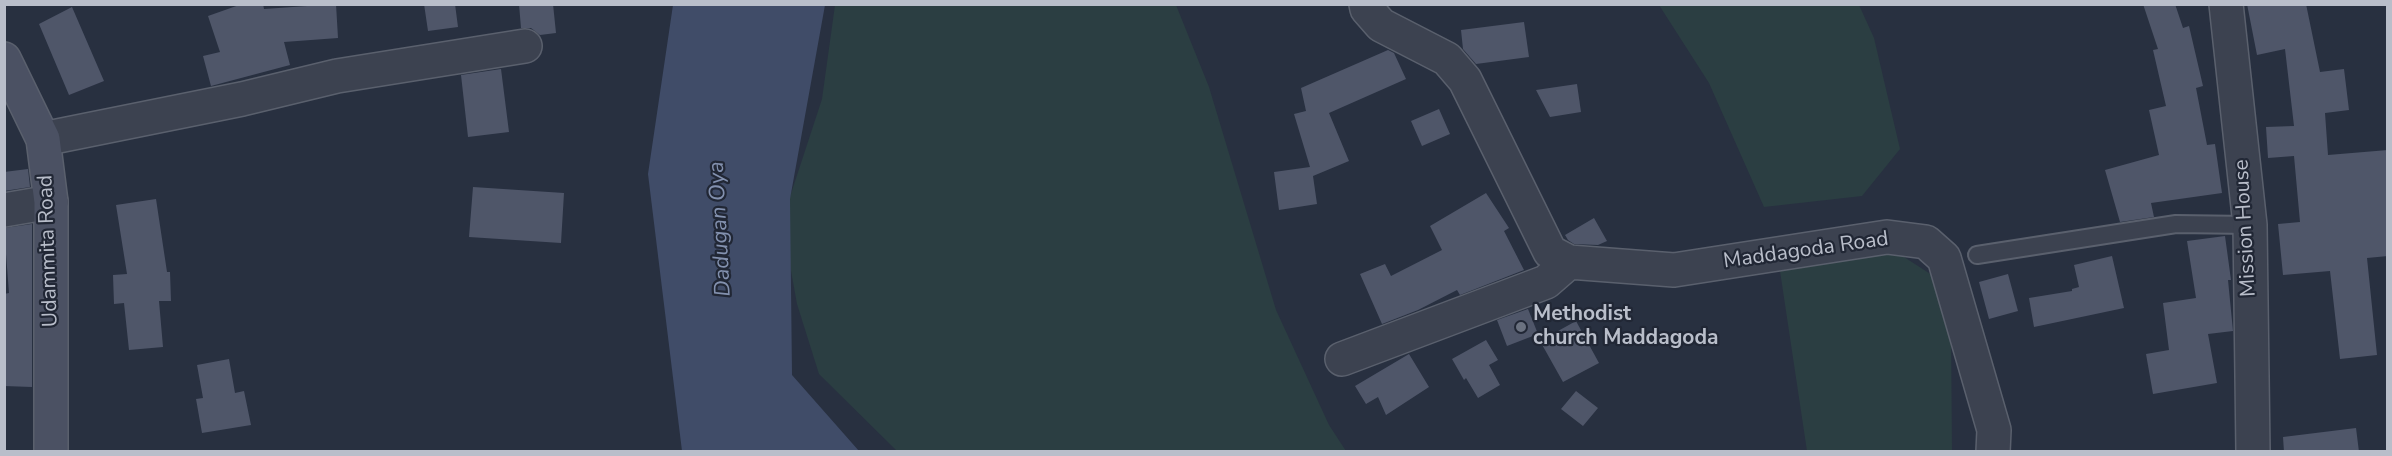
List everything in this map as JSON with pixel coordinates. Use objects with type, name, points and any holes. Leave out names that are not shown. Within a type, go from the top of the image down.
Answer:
[{"type":"street","points":[[1342,359],[1546,282],[1569,262],[1550,252],[1466,80],[1447,59],[1381,25],[1367,9],[1366,4]]},
{"type":"street","name":"Mission House","points":[[2226,4],[2250,225],[2253,452]]},
{"type":"street","points":[[43,139],[242,99],[337,76],[525,46]]},
{"type":"street","name":"Udammita Road","points":[[4,59],[43,139],[51,202],[51,452]]},
{"type":"street","points":[[4,210],[51,202]]},
{"type":"street","name":"Maddagoda Road","points":[[1569,262],[1674,270],[1887,237],[1926,242],[1944,258],[1994,430],[1992,452]]},
{"type":"lane","points":[[1977,255],[2176,224],[2250,225]]},
{"type":"green space","points":[[835,5],[1176,5],[1209,87],[1276,310],[1329,425],[1346,451],[897,451],[819,374],[797,304],[782,221],[822,99]]},
{"type":"green space","points":[[1659,5],[1859,5],[1874,38],[1900,149],[1862,196],[1764,207],[1709,83]]},
{"type":"green space","points":[[1890,248],[1932,275],[1951,328],[1952,451],[1807,451],[1780,271],[1808,262]]},
{"type":"water","name":"Dadugan Oya","points":[[673,5],[825,5],[790,199],[792,375],[859,451],[682,451],[648,174]]},
{"type":"building","points":[[242,4],[263,4],[264,9],[336,4],[338,38],[284,42],[290,65],[211,86],[203,56],[220,52],[208,16]]},
{"type":"building","points":[[424,4],[455,4],[458,27],[428,31]]},
{"type":"building","points":[[519,4],[553,4],[556,33],[540,35],[531,28],[521,28]]},
{"type":"building","points":[[2143,4],[2175,4],[2183,28],[2189,26],[2203,86],[2196,88],[2207,145],[2215,144],[2222,193],[2151,203],[2154,217],[2120,222],[2105,170],[2159,155],[2149,110],[2166,106],[2153,50],[2158,49]]},
{"type":"building","points":[[2247,4],[2306,4],[2320,72],[2344,69],[2349,110],[2325,113],[2328,155],[2388,150],[2388,256],[2367,258],[2377,355],[2340,359],[2330,271],[2283,275],[2278,224],[2300,222],[2294,156],[2268,158],[2266,127],[2294,126],[2285,49],[2257,55]]},
{"type":"building","points":[[72,7],[104,81],[69,95],[39,24]]},
{"type":"building","points":[[1524,22],[1529,57],[1476,64],[1463,49],[1461,30]]},
{"type":"building","points":[[1388,50],[1394,53],[1406,79],[1329,113],[1349,161],[1313,176],[1317,204],[1279,210],[1274,172],[1310,167],[1294,114],[1306,111],[1301,88]]},
{"type":"building","points":[[501,69],[509,132],[468,137],[461,75]]},
{"type":"building","points":[[1577,84],[1581,112],[1550,117],[1536,90]]},
{"type":"building","points":[[1439,109],[1450,134],[1422,146],[1411,121]]},
{"type":"building","points":[[28,169],[30,187],[4,191],[4,172]]},
{"type":"building","points":[[473,187],[564,193],[561,243],[469,237]]},
{"type":"building","points":[[1486,193],[1509,228],[1504,231],[1524,270],[1460,295],[1457,290],[1418,310],[1382,324],[1360,274],[1385,264],[1391,276],[1442,250],[1430,226]]},
{"type":"building","points":[[156,199],[167,272],[170,272],[171,301],[159,301],[163,347],[129,350],[124,303],[114,304],[113,275],[127,274],[116,205]]},
{"type":"building","points":[[1594,218],[1607,241],[1598,245],[1574,244],[1568,240],[1565,235]]},
{"type":"building","points":[[32,224],[32,387],[4,386],[4,294],[9,293],[4,228]]},
{"type":"building","points":[[2225,236],[2231,280],[2228,280],[2233,331],[2208,334],[2217,383],[2153,394],[2146,354],[2169,350],[2163,303],[2196,298],[2187,241]]},
{"type":"building","points":[[2112,256],[2124,308],[2034,327],[2029,298],[2072,291],[2079,287],[2074,265]]},
{"type":"building","points":[[2008,274],[2018,311],[1989,319],[1979,282]]},
{"type":"building","name":"Methodist church Maddagoda","points":[[1528,309],[1538,334],[1507,346],[1497,320]]},
{"type":"building","points":[[1576,321],[1599,363],[1563,382],[1540,341]]},
{"type":"building","points":[[1486,340],[1498,360],[1489,365],[1500,385],[1478,398],[1452,359]]},
{"type":"building","points":[[1409,354],[1429,387],[1386,415],[1378,397],[1366,404],[1355,386]]},
{"type":"building","points":[[229,359],[235,393],[244,391],[251,425],[202,433],[196,399],[203,398],[197,365]]},
{"type":"building","points":[[1576,391],[1598,408],[1583,426],[1561,409]]},
{"type":"building","points":[[2356,428],[2359,452],[2284,452],[2283,437]]},
{"type":"place","name":"Methodist church Maddagoda","points":[[1521,327]]}]
